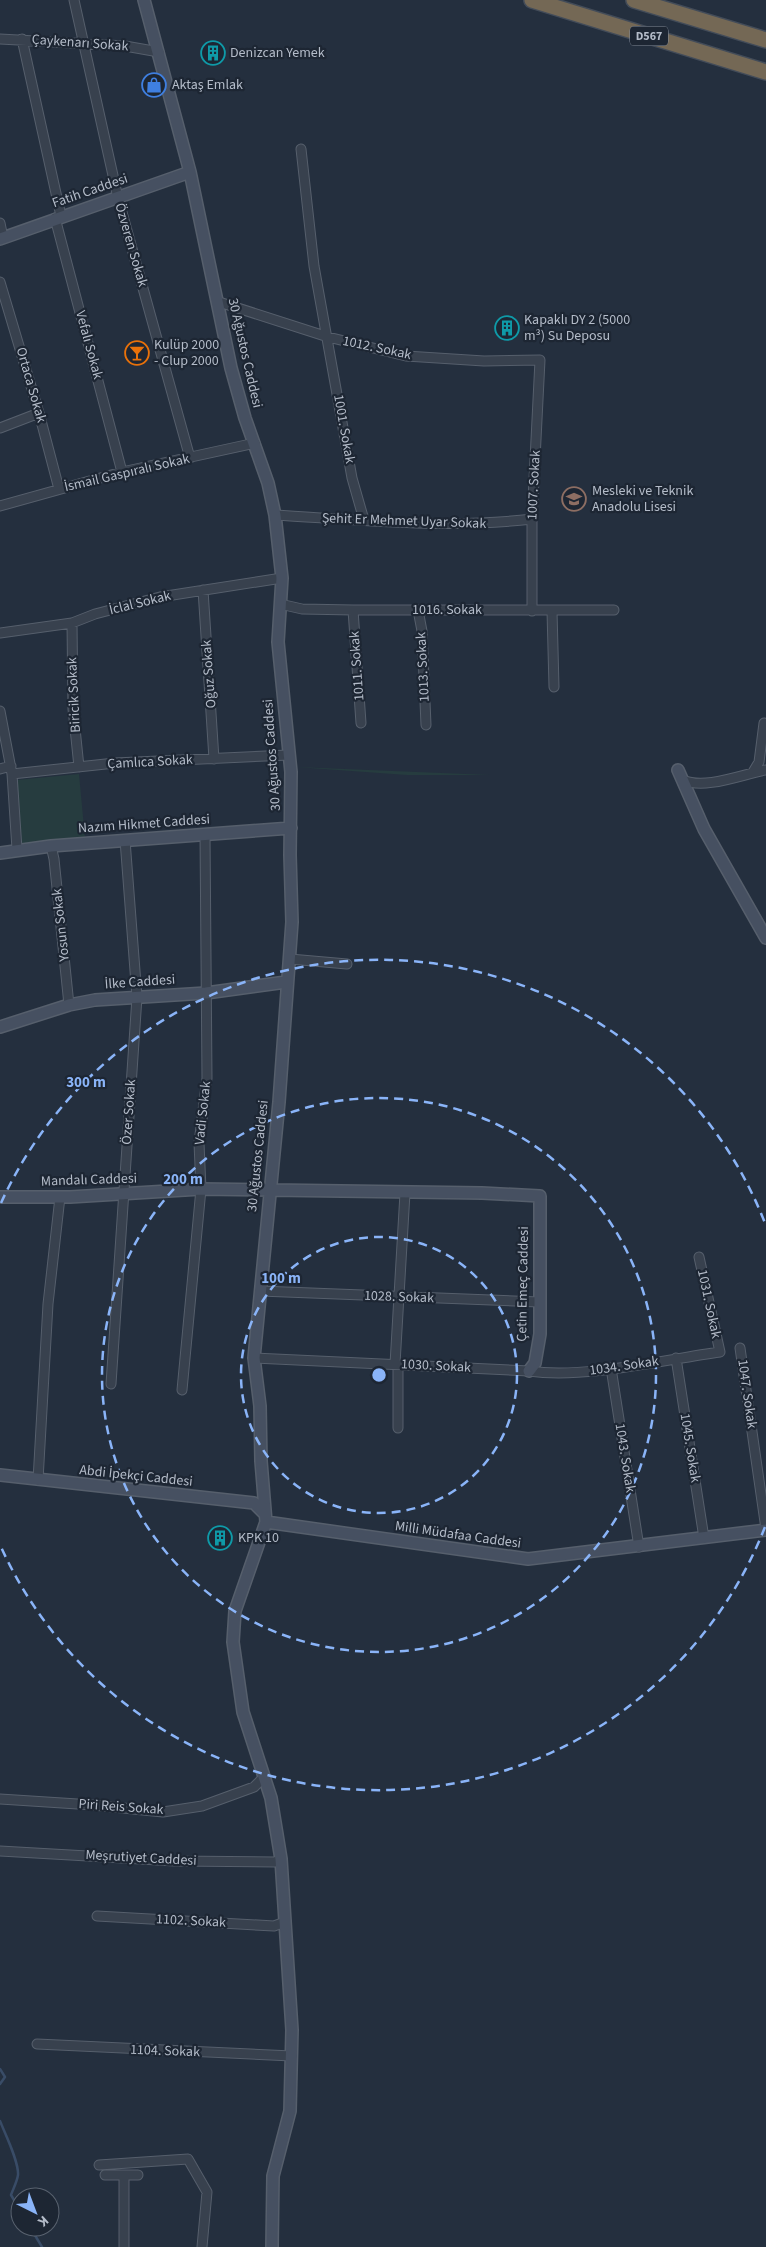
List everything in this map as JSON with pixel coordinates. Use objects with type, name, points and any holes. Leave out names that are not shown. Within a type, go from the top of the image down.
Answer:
[{"type":"highway","name":"D567","points":[[532,0],[766,72]]},
{"type":"highway","name":"D567","points":[[634,0],[766,40]]},
{"type":"street","name":"Özveren Sokak","points":[[74,0],[118,198],[190,458]]},
{"type":"street","name":"30 Ağustos Caddesi","points":[[144,0],[190,172],[219,302],[231,368],[268,483],[282,578],[278,642],[292,772],[290,959],[286,982],[279,1102],[254,1358],[260,1406],[265,1518]]},
{"type":"street","name":"Çaykenarı Sokak","points":[[0,39],[84,42],[159,52]]},
{"type":"street","name":"Vefalı Sokak","points":[[22,39],[58,217],[122,472]]},
{"type":"street","name":"1001. Sokak","points":[[301,149],[314,266],[352,478],[364,520]]},
{"type":"street","name":"Fatih Caddesi","points":[[2,238],[190,172]]},
{"type":"street","points":[[0,223],[2,238]]},
{"type":"street","name":"Ortaca Sokak","points":[[0,282],[39,413],[59,489]]},
{"type":"street","name":"1012. Sokak","points":[[219,302],[328,337],[406,356],[492,361],[540,360]]},
{"type":"street","name":"1007. Sokak","points":[[532,611],[532,520],[540,360]]},
{"type":"street","points":[[0,428],[39,413]]},
{"type":"street","name":"İsmail Gaspıralı Sokak","points":[[0,506],[122,472],[255,443]]},
{"type":"street","name":"Şehit Er Mehmet Uyar Sokak","points":[[274,515],[486,525],[532,520]]},
{"type":"street","name":"İclal Sokak","points":[[0,634],[72,623],[95,614],[160,597],[282,578]]},
{"type":"street","name":"Oğuz Sokak","points":[[204,590],[214,759]]},
{"type":"street","name":"1016. Sokak","points":[[280,604],[302,609],[353,610],[614,610]]},
{"type":"street","name":"1011. Sokak","points":[[353,610],[361,722]]},
{"type":"street","name":"1013. Sokak","points":[[418,610],[422,631],[426,725]]},
{"type":"street","points":[[552,611],[554,687]]},
{"type":"street","name":"Biricik Sokak","points":[[72,623],[73,709],[79,767]]},
{"type":"street","points":[[0,710],[12,770],[17,849]]},
{"type":"street","points":[[753,772],[759,762],[764,723]]},
{"type":"street","name":"Çamlıca Sokak","points":[[0,769],[79,767],[289,755]]},
{"type":"street","points":[[681,775],[692,784],[706,783],[766,770]]},
{"type":"street","points":[[681,775],[704,829],[766,938]]},
{"type":"street","name":"Nazım Hikmet Caddesi","points":[[0,853],[17,849],[51,846],[291,828]]},
{"type":"street","name":"Vadi Sokak","points":[[182,1390],[201,1189],[199,1142],[207,1078],[205,835]]},
{"type":"street","name":"Özer Sokak","points":[[111,1384],[137,997],[125,840]]},
{"type":"street","name":"Yosun Sokak","points":[[51,846],[54,859],[69,1005]]},
{"type":"street","points":[[290,959],[347,964]]},
{"type":"street","name":"İlke Caddesi","points":[[0,1027],[69,1005],[96,1000],[206,993],[286,982]]},
{"type":"street","name":"Mandalı Caddesi","points":[[0,1197],[60,1197],[201,1189],[269,1192],[540,1196]]},
{"type":"street","points":[[398,1428],[398,1298],[405,1193]]},
{"type":"street","name":"Çetin Emeç Caddesi","points":[[529,1371],[535,1363],[540,1334],[540,1196]]},
{"type":"street","points":[[38,1480],[48,1304],[60,1197]]},
{"type":"street","name":"1031. Sokak","points":[[699,1257],[720,1352]]},
{"type":"street","name":"1028. Sokak","points":[[260,1291],[398,1298],[539,1302]]},
{"type":"street","name":"1047. Sokak","points":[[740,1348],[766,1529]]},
{"type":"street","name":"1034. Sokak","points":[[529,1371],[551,1374],[611,1368],[720,1352]]},
{"type":"street","name":"1030. Sokak","points":[[254,1358],[529,1371]]},
{"type":"street","name":"1045. Sokak","points":[[676,1358],[704,1538]]},
{"type":"street","name":"1043. Sokak","points":[[611,1368],[639,1547]]},
{"type":"street","name":"Abdi İpekçi Caddesi","points":[[0,1475],[254,1503],[265,1518]]},
{"type":"street","points":[[265,1518],[235,1611],[234,1642],[244,1712],[271,1798],[281,1859],[285,1922],[292,2056],[290,2111],[273,2176],[272,2247]]},
{"type":"street","name":"Milli Müdafaa Caddesi","points":[[265,1518],[528,1559],[639,1547],[766,1529]]},
{"type":"street","name":"Piri Reis Sokak","points":[[0,1800],[93,1804],[163,1812],[202,1806],[254,1787],[264,1777]]},
{"type":"street","name":"Meşrutiyet Caddesi","points":[[0,1851],[175,1861],[275,1862],[281,1859]]},
{"type":"street","name":"1102. Sokak","points":[[97,1916],[274,1926],[285,1922]]},
{"type":"street","name":"1104. Sokak","points":[[37,2044],[292,2056]]},
{"type":"street","points":[[99,2165],[188,2159],[207,2192],[202,2247]]},
{"type":"street","points":[[105,2175],[138,2175]]},
{"type":"street","points":[[124,2175],[124,2247]]},
{"type":"green space","points":[[296,767],[490,775],[407,775]]},
{"type":"green space","points":[[79,774],[85,838],[22,844],[17,780]]},
{"type":"waterway","points":[[0,2069],[5,2077],[0,2084]]},
{"type":"waterway","points":[[0,2121],[12,2149],[18,2170],[14,2187]]},
{"type":"waterway","points":[[36,2237],[42,2247]]},
{"type":"place","name":"Denizcan Yemek","points":[[213,53]]},
{"type":"place","name":"Aktaş Emlak","points":[[154,85]]},
{"type":"place","name":"Kapaklı DY 2 (5000 m³) Su Deposu","points":[[507,328]]},
{"type":"place","name":"Kulüp 2000 - Clup 2000","points":[[137,353]]},
{"type":"place","name":"Mesleki ve Teknik Anadolu Lisesi","points":[[574,499]]},
{"type":"place","name":"KPK 10","points":[[220,1538]]}]
